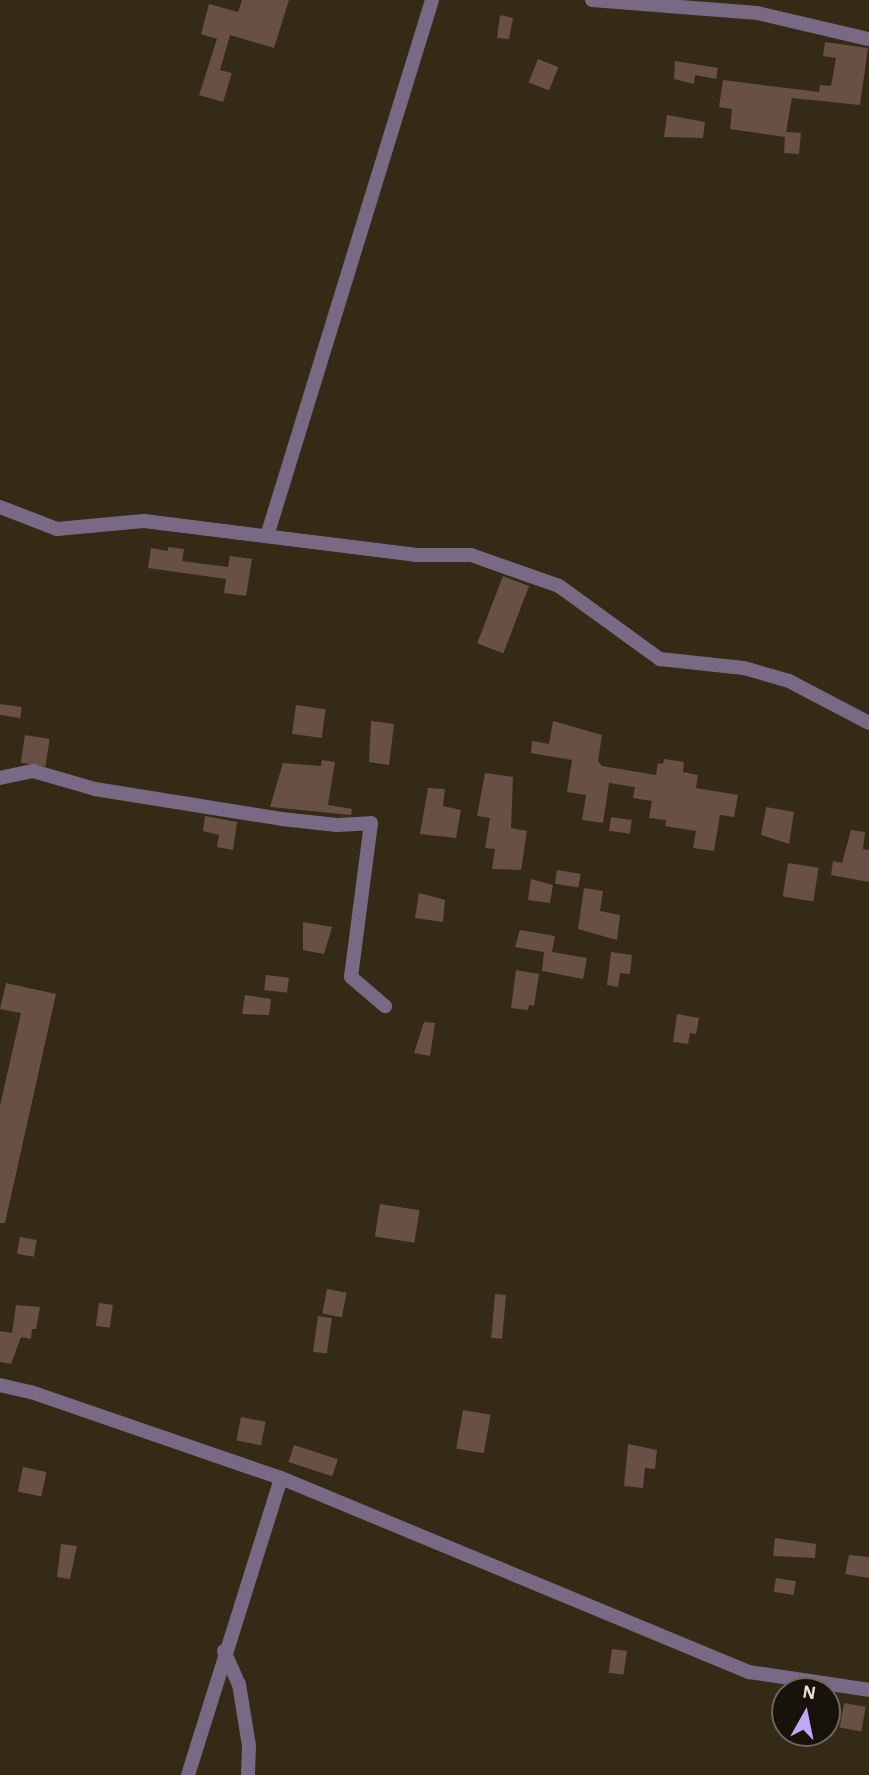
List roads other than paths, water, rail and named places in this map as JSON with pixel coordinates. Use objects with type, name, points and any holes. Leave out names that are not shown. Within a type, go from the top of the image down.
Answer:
[{"type":"street","points":[[267,537],[432,0]]},
{"type":"street","points":[[592,0],[757,13],[869,39]]},
{"type":"street","points":[[0,507],[57,528],[144,521],[416,555],[471,555],[559,586],[660,659],[744,668],[789,681],[869,723]]},
{"type":"street","points":[[0,778],[33,771],[95,789],[282,819],[371,822],[351,977],[385,1006]]},
{"type":"street","points":[[0,1385],[32,1391],[281,1478],[555,1595],[749,1671],[869,1690]]},
{"type":"street","points":[[188,1775],[224,1651],[281,1478]]},
{"type":"street","points":[[224,1651],[239,1684],[249,1746],[248,1775]]}]
